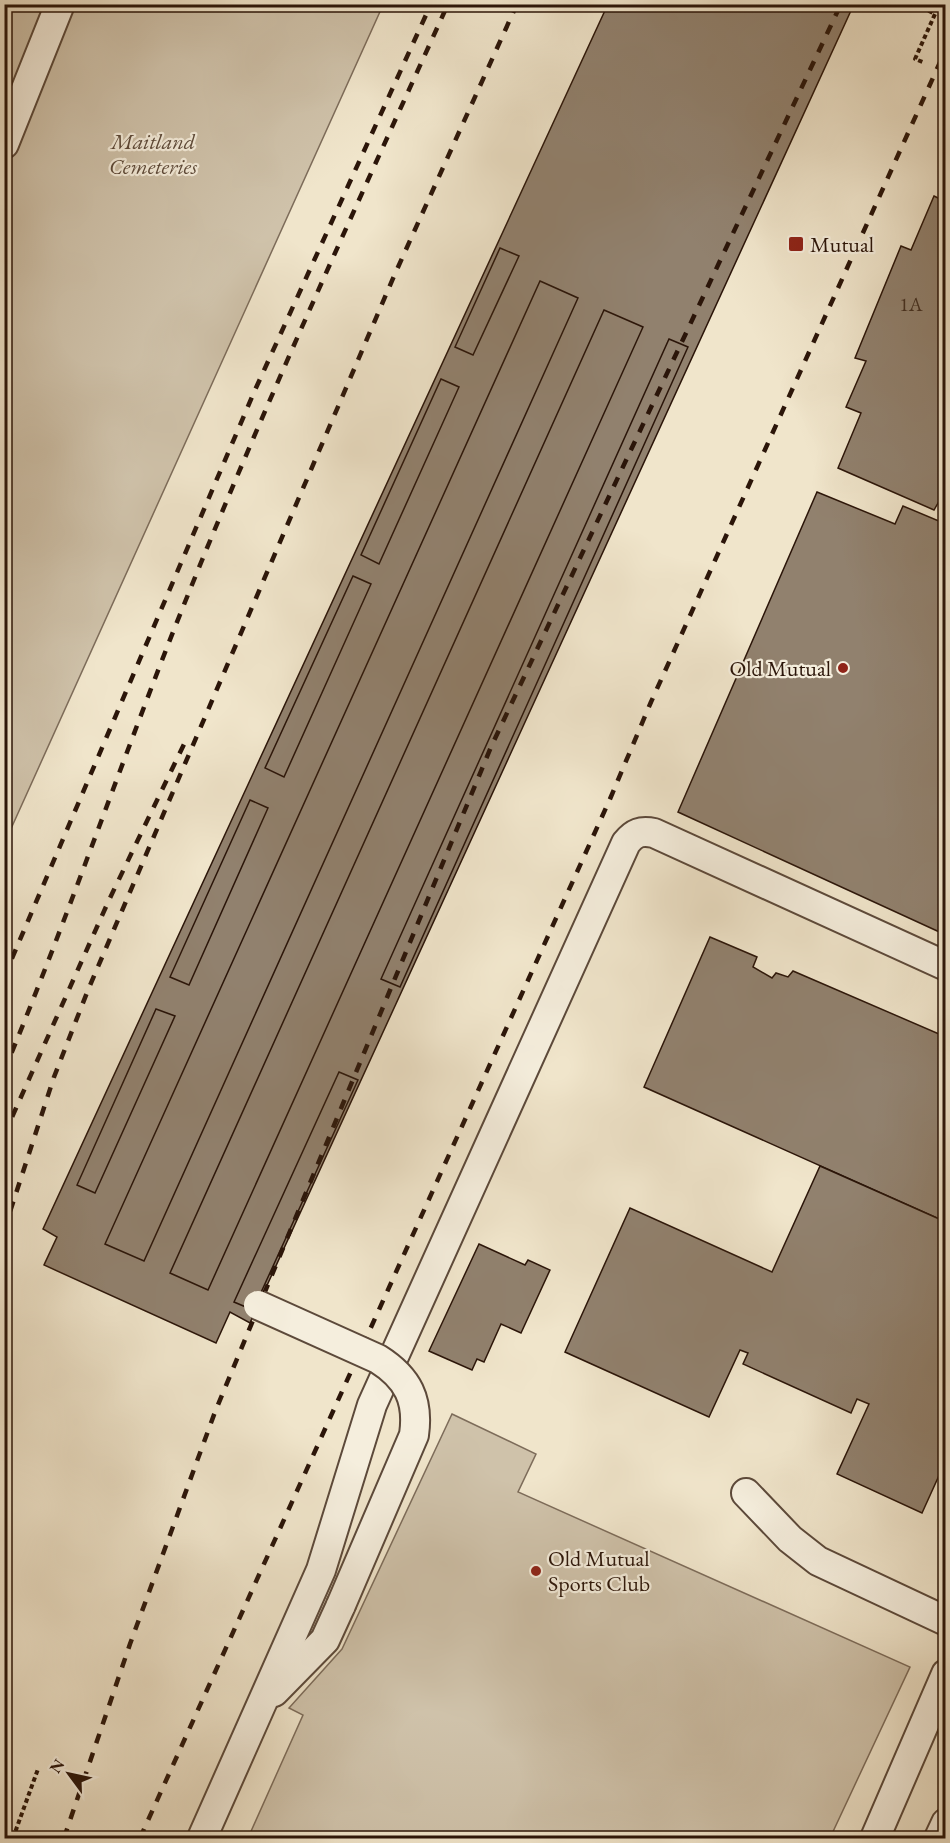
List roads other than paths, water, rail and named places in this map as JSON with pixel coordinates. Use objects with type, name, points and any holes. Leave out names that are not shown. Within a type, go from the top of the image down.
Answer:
[{"type":"lane","points":[[4,144],[60,4]]},
{"type":"lane","points":[[202,1839],[321,1570],[372,1405],[626,843],[633,835],[643,831],[654,833],[945,966]]},
{"type":"lane","points":[[258,1305],[378,1359],[393,1368],[404,1380],[416,1416],[414,1436],[326,1640],[264,1702]]},
{"type":"lane","points":[[746,1494],[790,1539],[818,1562],[945,1621]]},
{"type":"lane","points":[[875,1839],[944,1680]]},
{"type":"lane","points":[[939,1839],[945,1823]]},
{"type":"railway","points":[[4,977],[255,390],[431,4]]},
{"type":"railway","points":[[4,1071],[207,548],[308,314],[448,4]]},
{"type":"railway","points":[[4,1230],[54,1077],[88,990],[394,276],[517,4]]},
{"type":"railway","points":[[64,1838],[130,1644],[215,1412],[491,747],[841,4]]},
{"type":"railway","points":[[140,1838],[946,49]]},
{"type":"railway","points":[[4,1135],[109,900],[187,738]]},
{"type":"place","name":"Mutual","points":[[796,244]]},
{"type":"place","name":"Old Mutual","points":[[843,668]]},
{"type":"place","name":"Old Mutual Sports Club","points":[[536,1571]]},
{"type":"park label","name":"Maitland Cemeteries","points":[[153,154]]}]
